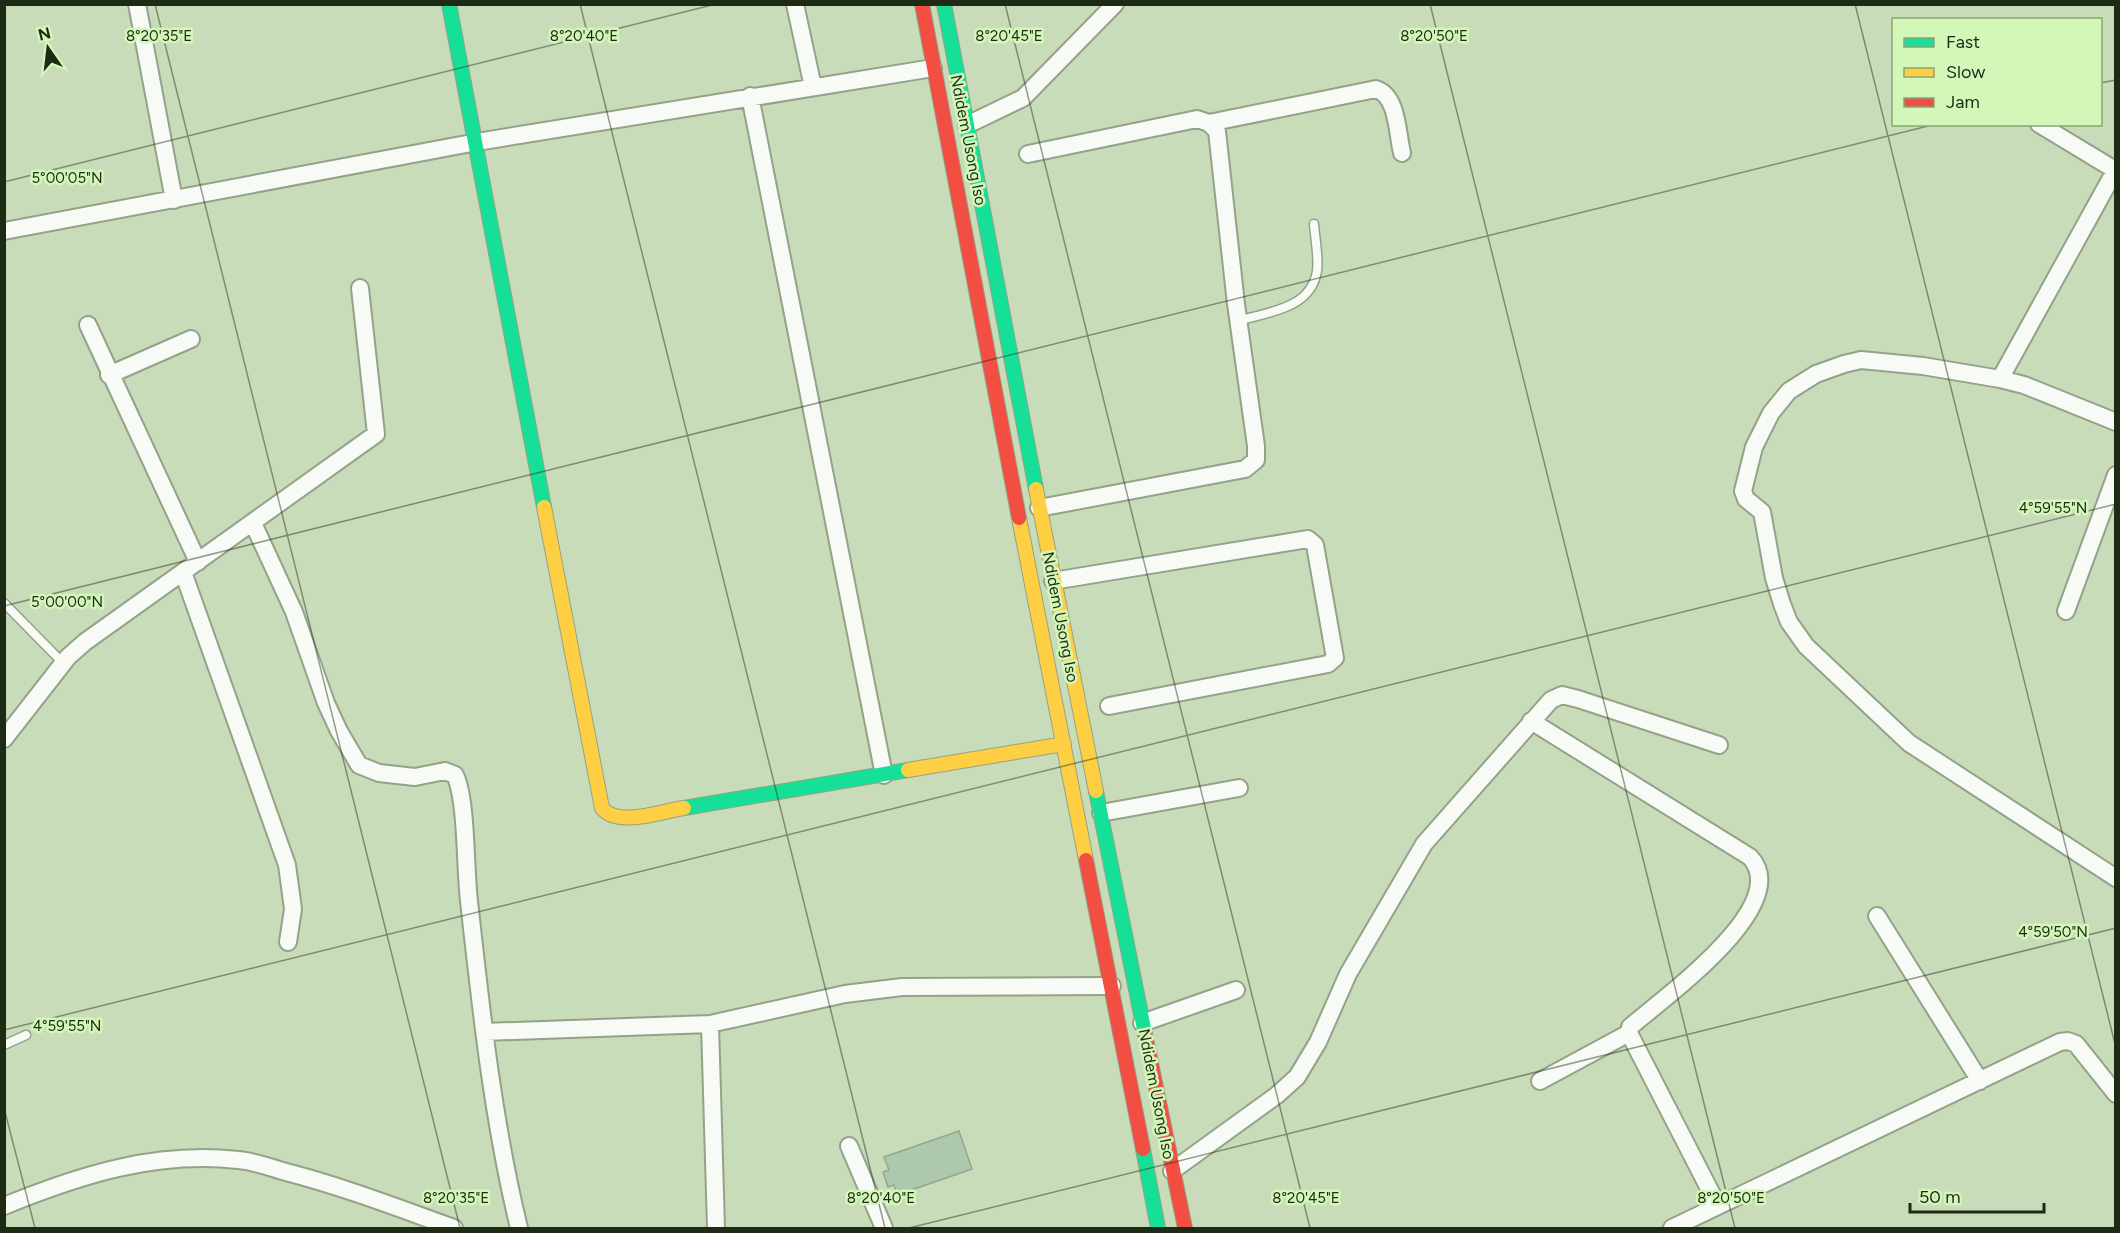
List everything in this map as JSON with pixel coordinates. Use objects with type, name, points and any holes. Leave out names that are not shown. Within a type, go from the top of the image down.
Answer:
[{"type":"main road","points":[[448,4],[477,142],[583,720],[602,808],[614,817],[635,816],[1064,744]]},
{"type":"main road","name":"Ndidem Usong Iso","points":[[922,4],[969,266],[1158,1228]]},
{"type":"main road","name":"Ndidem Usong Iso","points":[[944,4],[1053,581],[1185,1228]]},
{"type":"street","points":[[137,4],[174,200]]},
{"type":"street","points":[[795,4],[813,87]]},
{"type":"street","points":[[967,125],[1023,98],[1115,4]]},
{"type":"street","points":[[4,231],[477,142],[933,68]]},
{"type":"street","points":[[1209,123],[1376,89],[1384,91],[1390,99],[1401,153]]},
{"type":"street","points":[[750,96],[884,775]]},
{"type":"street","points":[[1028,154],[1197,119],[1209,123],[1217,131],[1256,460],[1245,469],[1039,508]]},
{"type":"street","points":[[2000,379],[2115,170],[2042,126]]},
{"type":"street","points":[[4,739],[63,663],[85,642],[376,434],[360,288]]},
{"type":"street","points":[[88,325],[109,375],[198,562]]},
{"type":"street","points":[[109,375],[191,339]]},
{"type":"street","points":[[2115,422],[2024,385],[2000,379],[1923,366],[1861,360],[1816,374],[1789,391],[1771,412],[1754,447],[1743,491],[1746,499],[1762,512],[1774,578],[1782,604],[1790,622],[1806,646],[1909,743],[2115,878]]},
{"type":"street","points":[[2067,611],[2115,475]]},
{"type":"street","points":[[253,523],[294,612],[326,703],[359,765],[379,773],[415,777],[445,771],[455,775],[461,786],[464,859],[484,1032],[505,1171],[519,1228]]},
{"type":"street","points":[[1053,581],[1308,539],[1315,544],[1335,658],[1328,664],[1109,706]]},
{"type":"street","points":[[183,572],[287,865],[293,909],[288,942]]},
{"type":"street","points":[[1172,1171],[1277,1095],[1297,1077],[1318,1042],[1348,974],[1424,844],[1551,700],[1562,696],[1719,745]]},
{"type":"street","points":[[1531,721],[1750,856],[1757,864],[1760,876],[1756,896],[1749,913],[1733,936],[1630,1027],[1629,1034],[1718,1206]]},
{"type":"street","points":[[1101,813],[1239,788]]},
{"type":"street","points":[[1877,916],[1980,1081]]},
{"type":"street","points":[[484,1032],[710,1024],[845,994],[902,987],[1112,986]]},
{"type":"street","points":[[1143,1023],[1236,990]]},
{"type":"street","points":[[710,1024],[716,1228]]},
{"type":"street","points":[[1540,1081],[1629,1034]]},
{"type":"street","points":[[1672,1228],[2068,1041],[2076,1044],[2115,1094]]},
{"type":"street","points":[[849,1146],[884,1228]]},
{"type":"street","points":[[4,1206],[96,1171],[151,1162],[202,1158],[240,1160],[344,1187],[454,1228]]},
{"type":"lane","points":[[1238,321],[1292,306],[1310,291],[1317,271],[1314,224]]},
{"type":"lane","points":[[4,603],[63,663]]},
{"type":"lane","points":[[4,1044],[26,1035]]},
{"type":"building","points":[[959,1131],[972,1169],[897,1195],[894,1185],[888,1187],[883,1172],[889,1170],[884,1157]]},
{"type":"traffic: fast","points":[[449,4],[544,507]]},
{"type":"traffic: fast","points":[[944,4],[1036,489]]},
{"type":"traffic: fast","points":[[684,808],[908,770]]},
{"type":"traffic: fast","points":[[1096,791],[1145,1034]]},
{"type":"traffic: fast","points":[[1143,1149],[1158,1228]]},
{"type":"traffic: slow","points":[[1036,489],[1096,791]]},
{"type":"traffic: slow","points":[[544,507],[602,808],[609,814],[629,818],[684,808]]},
{"type":"traffic: slow","points":[[1019,518],[1086,860]]},
{"type":"traffic: slow","points":[[908,770],[1064,744]]},
{"type":"traffic: jam","points":[[922,4],[1019,518]]},
{"type":"traffic: jam","points":[[1086,860],[1143,1149]]},
{"type":"traffic: jam","points":[[1145,1034],[1185,1228]]}]
